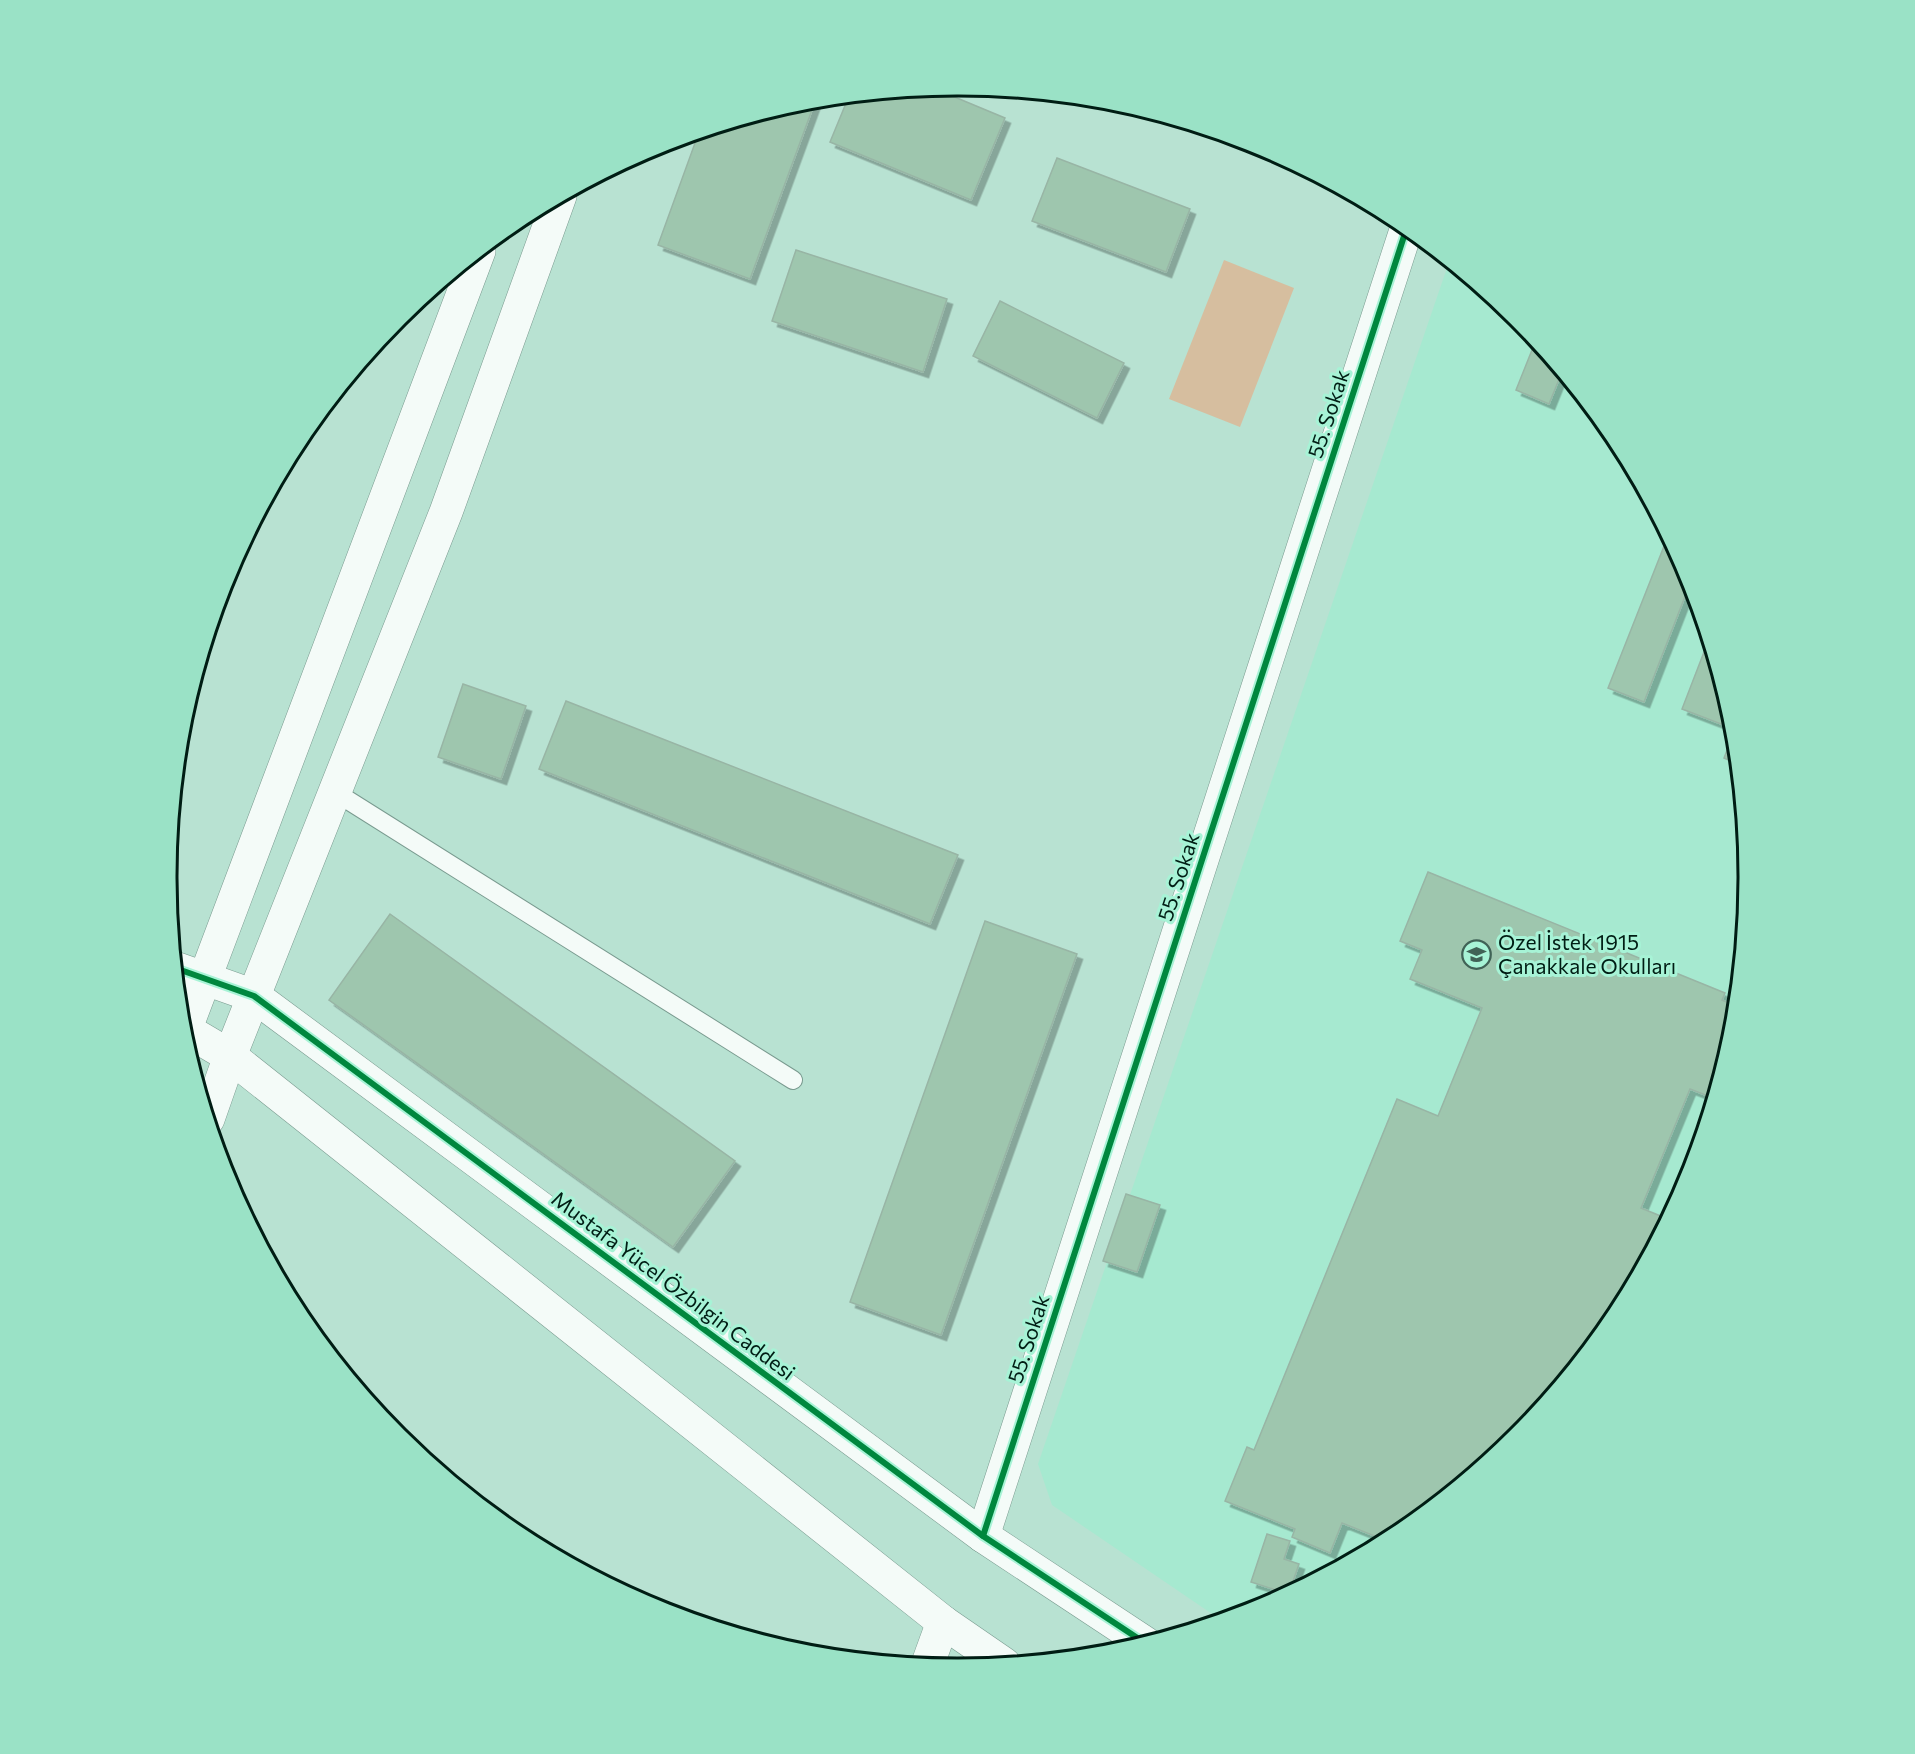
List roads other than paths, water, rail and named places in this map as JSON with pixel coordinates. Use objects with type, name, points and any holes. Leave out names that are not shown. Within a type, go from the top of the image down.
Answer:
[{"type":"street","points":[[212,1108],[230,1056],[446,512],[556,208]]},
{"type":"street","name":"55. Sokak","points":[[983,1536],[1404,237]]},
{"type":"street","points":[[187,1000],[190,973],[474,264]]},
{"type":"street","name":"Mustafa Yücel Özbilgin Caddesi","points":[[190,973],[254,996],[983,1536],[1136,1637]]},
{"type":"street","points":[[194,1037],[230,1056],[943,1622],[993,1657]]},
{"type":"street","points":[[930,1657],[943,1622]]},
{"type":"lane","points":[[335,792],[793,1080]]},
{"type":"place","name":"Özel İstek 1915 Çanakkale Okulları","points":[[1477,955]]}]
